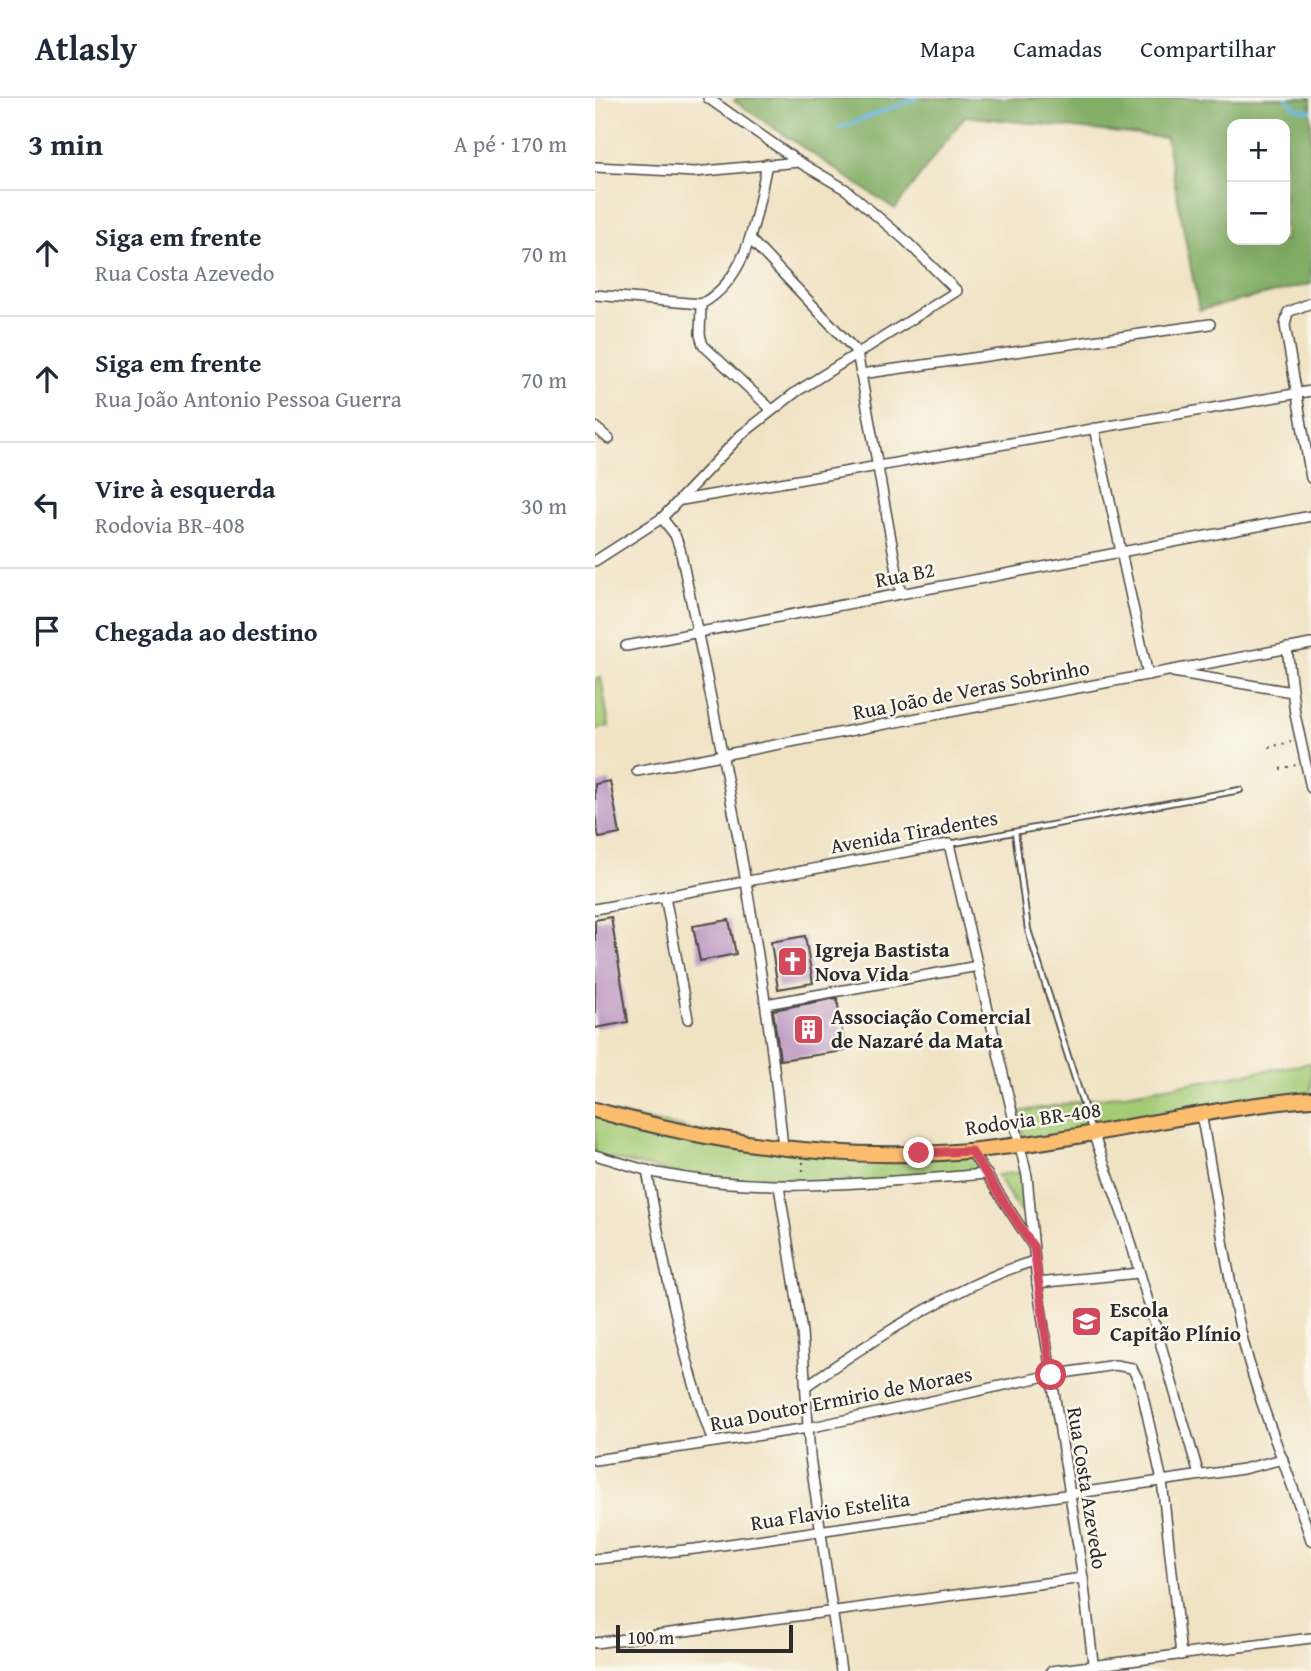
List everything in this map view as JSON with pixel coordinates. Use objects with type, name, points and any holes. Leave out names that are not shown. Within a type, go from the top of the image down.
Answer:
[{"type":"main road","name":"Rodovia BR-408","points":[[595,1110],[714,1138],[856,1153],[971,1151],[1311,1098]]},
{"type":"street","points":[[595,561],[662,518],[741,435],[772,410],[857,352],[957,291],[905,240],[845,189],[799,162],[708,98]]},
{"type":"street","points":[[595,167],[695,172],[799,162]]},
{"type":"street","points":[[595,295],[701,303],[725,287],[750,239],[767,164]]},
{"type":"street","points":[[750,239],[857,352],[901,594]]},
{"type":"street","points":[[701,303],[699,335],[703,345],[772,410]]},
{"type":"street","points":[[1311,303],[1289,312],[1285,325],[1294,394],[1311,478]]},
{"type":"street","points":[[861,374],[1210,324]]},
{"type":"street","points":[[681,500],[1311,391]]},
{"type":"street","points":[[595,427],[609,439]]},
{"type":"street","points":[[1094,428],[1148,675]]},
{"type":"street","name":"Rua B2","points":[[626,646],[1311,516]]},
{"type":"street","points":[[662,518],[675,535],[680,549],[722,755],[766,1004],[783,1147]]},
{"type":"street","name":"Rua João de Veras Sobrinho","points":[[637,771],[1311,644]]},
{"type":"street","points":[[1287,648],[1292,692],[1306,746],[1305,763],[1311,788]]},
{"type":"street","points":[[1167,671],[1292,692]]},
{"type":"street","name":"Avenida Tiradentes","points":[[595,909],[949,844]]},
{"type":"street","name":"Rua Costa Azevedo","points":[[949,844],[1027,1177],[1037,1283],[1083,1578],[1094,1668]]},
{"type":"street","points":[[665,896],[688,1019]]},
{"type":"street","points":[[766,1004],[978,966]]},
{"type":"street","points":[[1201,1114],[1244,1342],[1261,1403],[1311,1540]]},
{"type":"street","points":[[1093,1133],[1124,1219],[1199,1475]]},
{"type":"street","points":[[971,1151],[1034,1248]]},
{"type":"street","points":[[595,1156],[647,1170],[701,1179],[779,1186],[987,1174]]},
{"type":"street","points":[[647,1170],[675,1316],[697,1397],[713,1442]]},
{"type":"street","points":[[779,1186],[802,1332],[808,1428],[841,1671]]},
{"type":"street","points":[[806,1386],[896,1328],[1006,1272],[1034,1261]]},
{"type":"street","points":[[1037,1283],[1139,1273]]},
{"type":"street","name":"Rua Doutor Ermirio de Moraes","points":[[595,1460],[808,1428],[1051,1375],[1115,1366],[1132,1368],[1140,1383],[1162,1481]]},
{"type":"street","name":"Rua Flavio Estelita","points":[[595,1559],[695,1549],[822,1531],[1069,1492],[1162,1481],[1283,1459]]},
{"type":"street","points":[[1162,1481],[1181,1655]]},
{"type":"street","points":[[595,1643],[1083,1578]]},
{"type":"street","points":[[1051,1671],[1094,1668],[1311,1638]]},
{"type":"lane","name":"Avenida Tiradentes","points":[[949,844],[1240,790]]},
{"type":"lane","points":[[1014,832],[1028,930],[1093,1133]]},
{"type":"path","points":[[1269,747],[1290,742],[1306,746]]},
{"type":"path","points":[[1280,769],[1305,763]]},
{"type":"green space","points":[[736,98],[1311,98],[1311,284],[1199,310],[1166,138],[965,116],[895,209],[734,101]]},
{"type":"green space","points":[[601,678],[609,727],[595,729],[595,679]]},
{"type":"green space","points":[[1311,1063],[1311,1099],[1025,1144],[1017,1112]]},
{"type":"green space","points":[[595,1110],[783,1147],[971,1151],[987,1174],[804,1186],[701,1179],[595,1155]]},
{"type":"green space","points":[[1022,1172],[1027,1210],[1020,1212],[997,1175]]},
{"type":"building","points":[[610,781],[620,834],[599,838],[595,815],[595,784]]},
{"type":"building","points":[[611,917],[628,1022],[595,1028],[595,920]]},
{"type":"building","points":[[729,920],[736,954],[700,961],[693,926]]},
{"type":"building","name":"Igreja Bastista Nova Vida","points":[[805,936],[813,983],[778,989],[771,942]]},
{"type":"building","name":"Associação Comercial de Nazaré da Mata","points":[[837,998],[845,1051],[780,1060],[773,1010]]},
{"type":"waterway","points":[[839,128],[917,98]]},
{"type":"waterway","points":[[1287,98],[1296,108],[1311,111]]},
{"type":"place","name":"Igreja Bastista Nova Vida","points":[[792,962]]},
{"type":"place","name":"Associação Comercial de Nazaré da Mata","points":[[808,1029]]},
{"type":"place","name":"Escola Capitão Plínio","points":[[1087,1322]]},
{"type":"route","points":[[919,1153],[971,1151],[1034,1248],[1051,1375]]}]
